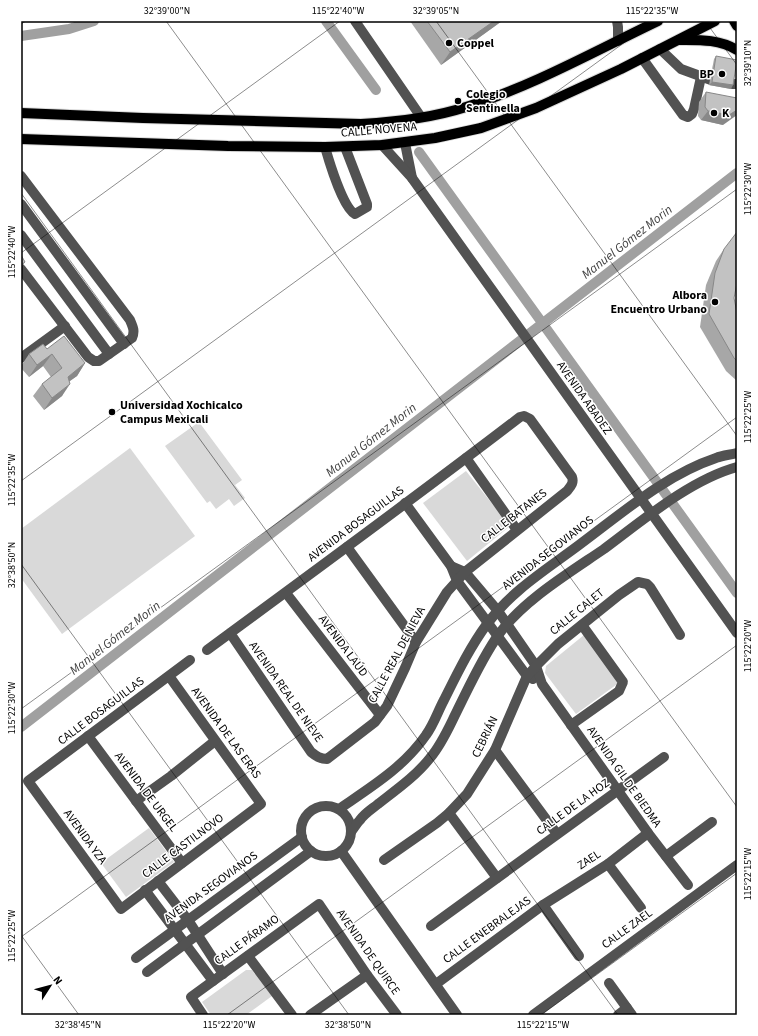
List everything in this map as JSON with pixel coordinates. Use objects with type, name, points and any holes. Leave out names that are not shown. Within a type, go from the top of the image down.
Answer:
[{"type":"main road","points":[[628,35],[640,21]]},
{"type":"main road","name":"CALLE NOVENA","points":[[21,113],[361,124],[389,122],[464,108],[502,95],[658,21]]},
{"type":"main road","name":"CALLE NOVENA","points":[[21,140],[228,146],[345,147],[405,143],[435,138],[481,128],[529,111],[642,58],[715,21]]},
{"type":"main road","points":[[734,21],[737,26]]},
{"type":"main road","points":[[677,40],[703,40],[717,42],[737,50]]},
{"type":"street","points":[[355,21],[421,117]]},
{"type":"street","points":[[617,21],[618,40]]},
{"type":"street","points":[[642,58],[683,115],[688,117],[692,114],[706,78],[681,69],[660,49]]},
{"type":"street","name":"AVENIDA ABADEZ","points":[[405,143],[412,178]]},
{"type":"street","name":"AVENIDA ABADEZ","points":[[382,145],[412,178],[644,496],[737,633]]},
{"type":"street","points":[[325,147],[331,168],[347,205],[355,214],[367,207],[367,204],[345,147]]},
{"type":"street","points":[[21,176],[130,320],[134,333],[132,338],[99,361],[94,361],[88,357],[21,269]]},
{"type":"street","points":[[21,204],[124,344]]},
{"type":"street","points":[[21,235],[109,354]]},
{"type":"street","points":[[21,358],[65,326]]},
{"type":"street","name":"AVENIDA BOSAGUILLAS","points":[[207,650],[520,417],[524,416],[530,419],[572,477]]},
{"type":"street","name":"AVENIDA SEGOVIANOS","points":[[339,809],[394,770],[418,747],[428,734],[470,649],[498,611],[520,589],[644,496],[697,465],[718,457],[737,453]]},
{"type":"street","points":[[466,458],[517,530]]},
{"type":"street","points":[[351,832],[348,819],[339,809],[333,806],[325,805],[311,810],[302,822],[301,830],[304,842],[311,851],[323,856],[336,854],[341,851],[346,846],[351,832],[360,820],[411,778],[430,759],[441,743],[482,662],[507,624],[528,604],[687,490],[708,477],[737,467]]},
{"type":"street","name":"CALLE BATANES","points":[[465,572],[567,491],[572,486],[572,477]]},
{"type":"street","points":[[675,477],[687,490]]},
{"type":"street","name":"AVENIDA GIL DE BIEDMA","points":[[405,504],[451,566],[457,581],[527,676],[542,684]]},
{"type":"street","points":[[627,509],[639,524]]},
{"type":"street","points":[[609,523],[620,537]]},
{"type":"street","points":[[346,547],[416,642]]},
{"type":"street","name":"AVENIDA GIL DE BIEDMA","points":[[451,566],[465,572],[498,611],[536,666],[542,684],[617,791],[688,885]]},
{"type":"street","name":"CALLE REAL DE NIEVA","points":[[327,759],[375,722],[390,700],[416,642],[447,592],[465,572]]},
{"type":"street","name":"CALLE CALET","points":[[536,666],[558,644],[619,595],[638,582],[647,584],[650,587],[680,635]]},
{"type":"street","name":"AVENIDA LAÚD","points":[[286,592],[380,715]]},
{"type":"street","points":[[571,725],[619,691],[623,685],[622,680],[582,625]]},
{"type":"street","name":"AVENIDA REAL DE NIEVE","points":[[230,633],[311,752],[322,759],[327,759]]},
{"type":"street","name":"CALLE BOSAGUILLAS","points":[[28,781],[190,660]]},
{"type":"street","name":"CEBRIÁN","points":[[384,860],[437,823],[467,794],[495,750],[527,676],[536,666]]},
{"type":"street","name":"AVENIDA DE LAS ERAS","points":[[169,676],[261,804]]},
{"type":"street","name":"AVENIDA DE URGEL","points":[[88,736],[182,863]]},
{"type":"street","points":[[136,801],[171,776],[215,741]]},
{"type":"street","points":[[495,750],[557,834]]},
{"type":"street","name":"CALLE DE LA HOZ","points":[[431,926],[664,757]]},
{"type":"street","name":"AVENIDA YZA","points":[[28,781],[121,909]]},
{"type":"street","name":"CALLE CASTILNOVO","points":[[121,909],[261,804]]},
{"type":"street","points":[[449,813],[496,878]]},
{"type":"street","points":[[666,856],[712,822]]},
{"type":"street","name":"ZAEL","points":[[543,906],[608,864],[648,833]]},
{"type":"street","name":"AVENIDA SEGOVIANOS","points":[[136,958],[302,837]]},
{"type":"street","points":[[147,972],[311,851]]},
{"type":"street","points":[[341,851],[457,1015]]},
{"type":"street","points":[[608,864],[641,908]]},
{"type":"street","name":"CALLE ZAEL","points":[[533,1015],[737,865]]},
{"type":"street","points":[[158,881],[188,920],[223,974]]},
{"type":"street","points":[[145,890],[213,981]]},
{"type":"street","name":"CALLE PÁRAMO","points":[[203,1015],[191,997],[319,904]]},
{"type":"street","name":"AVENIDA DE QUIRCE","points":[[319,904],[367,975],[397,1015]]},
{"type":"street","name":"CALLE ENEBRALEJAS","points":[[436,984],[543,906],[579,956]]},
{"type":"street","points":[[248,956],[292,1015]]},
{"type":"street","points":[[310,1015],[367,975]]},
{"type":"street","points":[[609,983],[629,1012],[618,1015]]},
{"type":"shaded area","points":[[199,422],[242,480],[235,485],[245,498],[234,506],[229,499],[216,509],[210,501],[207,503],[165,446]]},
{"type":"shaded area","points":[[130,448],[195,536],[62,634],[21,578],[21,529]]},
{"type":"shaded area","points":[[466,471],[510,526],[467,561],[423,503]]},
{"type":"shaded area","points":[[584,635],[620,682],[576,714],[545,673],[546,666]]},
{"type":"shaded area","points":[[149,828],[174,862],[126,897],[101,863]]},
{"type":"shaded area","points":[[246,970],[252,970],[272,996],[246,1015],[211,1015],[202,1002]]},
{"type":"building","points":[[427,21],[494,21],[450,52]]},
{"type":"building","name":"BP","points":[[716,56],[737,60],[733,85],[712,82]]},
{"type":"building","points":[[706,92],[737,98],[737,110],[729,115],[708,111],[705,107]]},
{"type":"building","points":[[737,232],[737,283],[734,298],[737,313],[737,361],[709,314],[715,273],[724,249]]},
{"type":"building","points":[[21,255],[25,262],[21,265]]},
{"type":"building","points":[[64,336],[85,363],[68,377],[70,384],[52,398],[42,384],[62,368],[52,354],[37,365],[29,354],[43,344],[47,349]]},
{"type":"waterway","points":[[21,36],[69,29],[94,21]]},
{"type":"waterway","points":[[326,21],[376,90]]},
{"type":"waterway","points":[[419,152],[737,593]]},
{"type":"waterway","name":"Manuel Gómez Morin","points":[[21,727],[737,173]]},
{"type":"place","name":"Coppel","points":[[449,43]]},
{"type":"place","name":"BP","points":[[722,74]]},
{"type":"place","name":"Colegio Sentinella","points":[[458,101]]},
{"type":"place","name":"K","points":[[714,113]]},
{"type":"place","name":"Albora Encuentro Urbano","points":[[715,302]]},
{"type":"place","name":"Universidad Xochicalco Campus Mexicali","points":[[112,412]]}]
